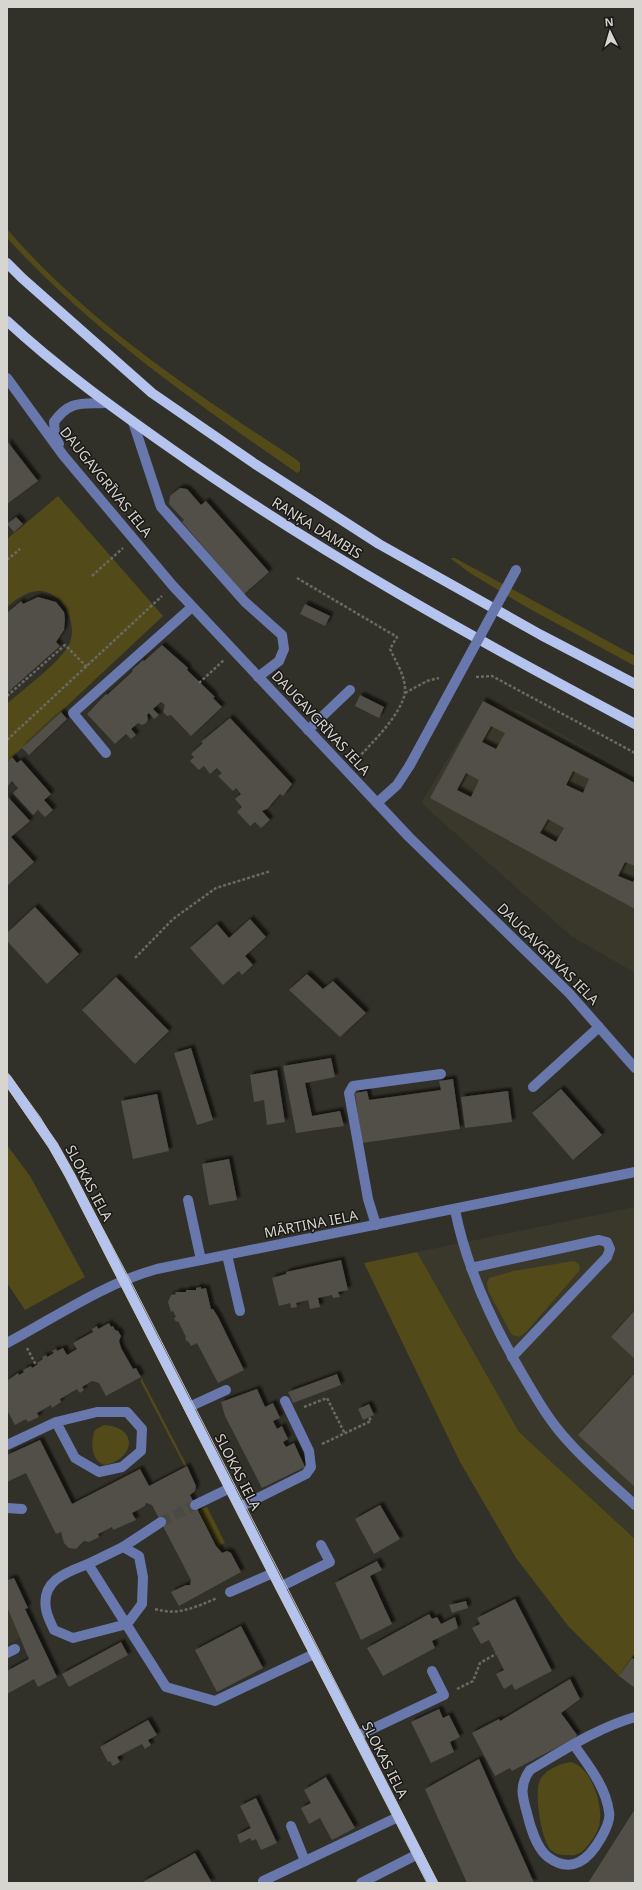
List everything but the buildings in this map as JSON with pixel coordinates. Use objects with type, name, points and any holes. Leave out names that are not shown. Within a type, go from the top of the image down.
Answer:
[{"type":"main road","name":"RAŅĶA DAMBIS","points":[[7,263],[152,393],[256,464],[379,544],[541,635],[635,684]]},
{"type":"main road","name":"RAŅĶA DAMBIS","points":[[7,321],[105,403],[230,491],[353,567],[532,669],[635,724]]},
{"type":"main road","name":"SLOKAS IELA","points":[[7,1079],[53,1145],[124,1279],[432,1883]]},
{"type":"street","name":"DAUGAVGRĪVAS IELA","points":[[7,378],[63,455],[192,607],[410,837],[570,993],[635,1068]]},
{"type":"street","points":[[63,455],[55,436],[54,422],[62,410],[74,404],[105,403]]},
{"type":"street","points":[[133,422],[161,507],[245,602],[282,635],[284,649],[279,661],[258,677]]},
{"type":"street","points":[[377,803],[397,785],[410,765],[516,570]]},
{"type":"street","points":[[106,753],[73,713],[192,607]]},
{"type":"street","points":[[308,730],[350,690]]},
{"type":"street","points":[[533,1087],[599,1027]]},
{"type":"street","points":[[376,1225],[368,1199],[349,1093],[353,1086],[441,1074]]},
{"type":"street","name":"MĀRTIŅA IELA","points":[[7,1343],[124,1279],[156,1269],[455,1210],[635,1172]]},
{"type":"street","points":[[188,1200],[201,1260]]},
{"type":"street","points":[[455,1210],[462,1243],[486,1306],[512,1357],[536,1398],[566,1440],[635,1505]]},
{"type":"street","points":[[471,1268],[599,1240],[607,1242],[610,1249],[607,1257],[512,1357]]},
{"type":"street","points":[[227,1255],[240,1311]]},
{"type":"street","points":[[189,1407],[226,1390]]},
{"type":"street","points":[[240,1507],[306,1474],[311,1467],[309,1451],[285,1401]]},
{"type":"street","points":[[7,1445],[56,1422],[97,1412],[127,1412],[142,1428],[141,1451],[122,1468],[99,1472],[75,1458],[56,1422]]},
{"type":"street","points":[[195,1505],[230,1488]]},
{"type":"street","points":[[7,1508],[22,1509]]},
{"type":"street","points":[[123,1547],[139,1556],[144,1577],[142,1604],[127,1624],[73,1638],[54,1630],[46,1609],[48,1588],[63,1573],[88,1564],[123,1547],[161,1522]]},
{"type":"street","points":[[280,1587],[330,1562],[322,1545]]},
{"type":"street","points":[[88,1564],[166,1687],[215,1701],[314,1654]]},
{"type":"street","points":[[230,1592],[273,1573]]},
{"type":"street","points":[[357,1736],[444,1695],[432,1671]]},
{"type":"street","points":[[574,1745],[604,1792],[610,1813],[605,1831],[594,1850],[581,1862],[563,1865],[547,1857],[536,1840],[526,1811],[522,1789],[523,1779],[530,1770],[596,1731],[614,1723],[635,1717]]},
{"type":"street","points":[[263,1880],[398,1817]]},
{"type":"street","points":[[291,1826],[306,1861]]},
{"type":"street","points":[[361,1883],[418,1854]]},
{"type":"path","points":[[92,576],[133,538]]},
{"type":"path","points":[[7,560],[20,548]]},
{"type":"path","points":[[297,578],[397,637],[390,648],[402,673],[405,693],[394,717],[346,771]]},
{"type":"path","points":[[7,740],[173,586]]},
{"type":"path","points":[[7,696],[65,645],[87,667]]},
{"type":"path","points":[[199,683],[226,658]]},
{"type":"path","points":[[469,677],[492,676],[635,753]]},
{"type":"path","points":[[405,693],[427,681],[446,677]]},
{"type":"path","points":[[135,958],[173,919],[216,888],[271,871]]},
{"type":"path","points":[[291,1413],[327,1398],[345,1434]]},
{"type":"path","points":[[309,1451],[371,1421],[369,1417]]},
{"type":"path","points":[[142,1604],[166,1612],[188,1610],[230,1592]]},
{"type":"path","points":[[444,1695],[473,1681],[480,1664],[496,1654]]},
{"type":"shaded area","points":[[7,229],[72,296],[108,326],[144,355],[220,409],[297,460],[300,463],[300,471],[297,473],[183,392],[109,335],[40,272],[7,238]]},
{"type":"shaded area","points":[[58,496],[163,616],[7,762],[7,704],[44,673],[62,655],[68,647],[72,631],[69,615],[65,608],[60,601],[47,592],[35,591],[26,594],[7,607],[7,539]]},
{"type":"shaded area","points":[[450,558],[455,558],[635,656],[635,666],[528,608],[470,573]]},
{"type":"shaded area","points":[[483,701],[520,711],[635,776],[635,973],[571,936],[421,803]]},
{"type":"shaded area","points":[[7,1145],[30,1176],[85,1277],[25,1310],[7,1283]]},
{"type":"shaded area","points":[[635,1207],[635,1539],[519,1432],[417,1252]]},
{"type":"shaded area","points":[[417,1252],[519,1432],[635,1539],[635,1653],[619,1676],[569,1627],[516,1558],[460,1462],[364,1263]]},
{"type":"shaded area","points":[[574,1261],[579,1264],[580,1270],[526,1332],[519,1337],[512,1335],[488,1291],[487,1283],[489,1278],[513,1271]]},
{"type":"shaded area","points":[[141,1377],[187,1466],[185,1467],[141,1382]]},
{"type":"shaded area","points":[[104,1425],[115,1427],[123,1431],[128,1437],[129,1444],[127,1450],[122,1456],[115,1462],[105,1465],[100,1463],[94,1456],[92,1445],[95,1430]]},
{"type":"shaded area","points":[[207,1507],[225,1543],[218,1546],[198,1510]]},
{"type":"shaded area","points":[[7,1607],[20,1638],[7,1645]]},
{"type":"shaded area","points":[[570,1762],[583,1770],[593,1785],[599,1803],[600,1822],[597,1832],[583,1851],[578,1854],[564,1855],[554,1852],[550,1849],[547,1843],[539,1814],[538,1793],[541,1778],[547,1772],[554,1767]]},
{"type":"tunnel","points":[[161,1522],[195,1505]]},
{"type":"tram line","points":[[7,1072],[40,1117],[69,1165],[129,1278],[438,1883]]},
{"type":"tram line","points":[[7,1087],[49,1148],[65,1176],[427,1883]]}]
